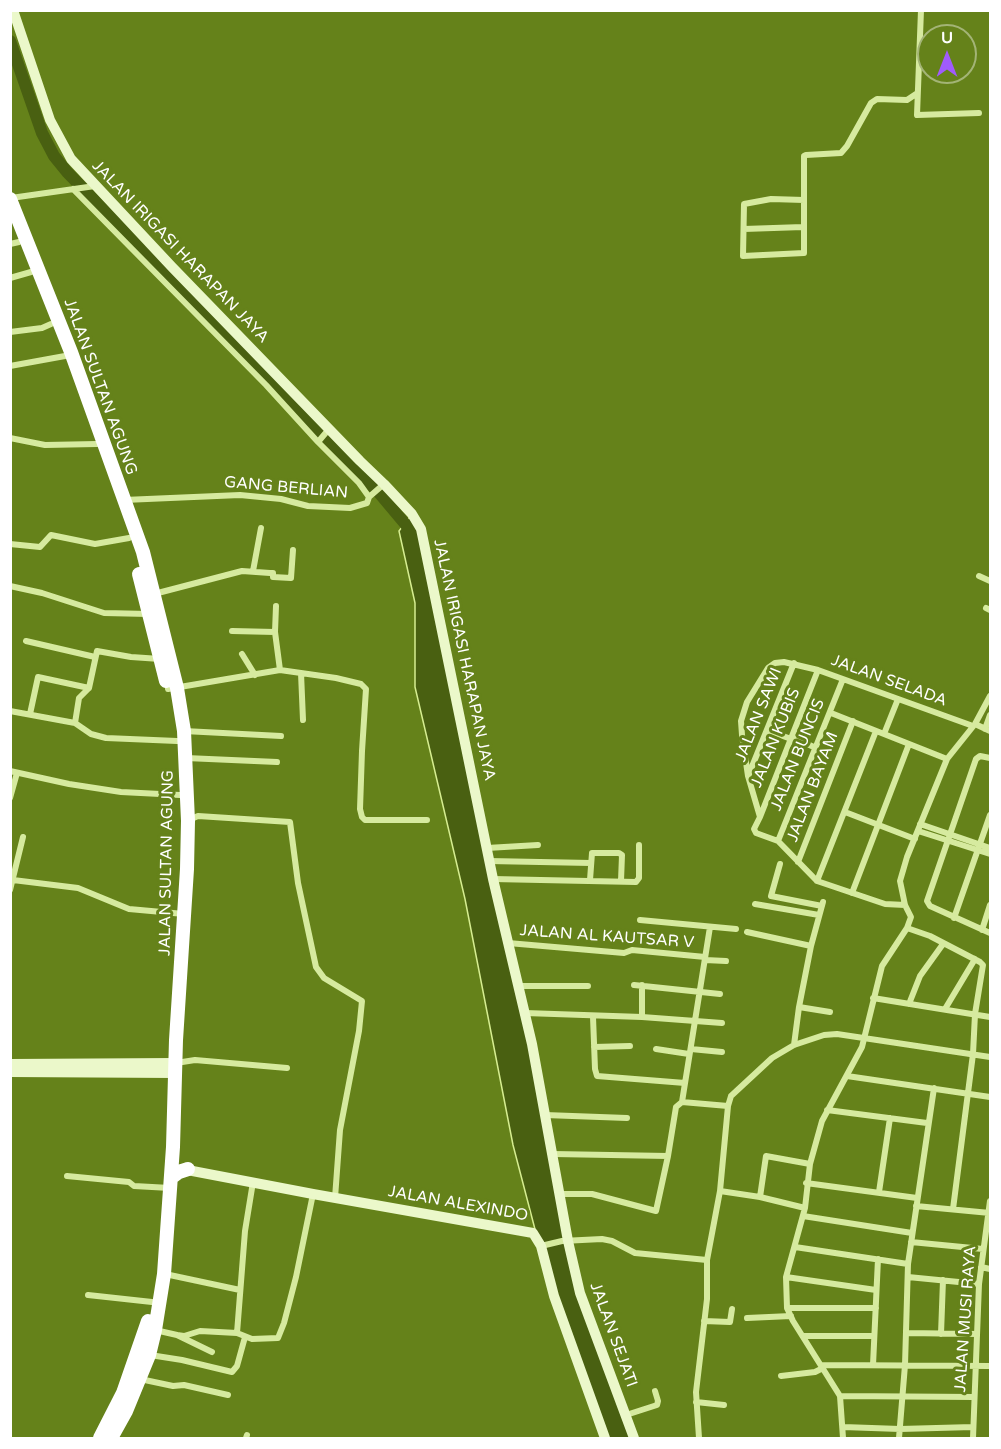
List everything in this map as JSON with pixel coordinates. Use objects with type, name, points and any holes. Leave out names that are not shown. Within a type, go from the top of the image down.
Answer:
[{"type":"highway","name":"JALAN SULTAN AGUNG","points":[[10,199],[51,324],[65,356],[129,538],[160,659],[173,689]]},
{"type":"highway","name":"JALAN SULTAN AGUNG","points":[[10,218],[15,243],[36,277],[71,352],[142,552],[154,594],[186,758],[188,820],[171,1068],[164,1274],[149,1355],[112,1438]]},
{"type":"highway","name":"JALAN SULTAN AGUNG","points":[[181,736],[181,914]]},
{"type":"highway","points":[[168,1175],[188,1169]]},
{"type":"highway","name":"JALAN SULTAN AGUNG","points":[[100,1438],[123,1393],[146,1330],[152,1302],[168,1175]]},
{"type":"street","name":"JALAN IRIGASI HARAPAN JAYA","points":[[13,10],[15,30],[57,137],[93,187],[165,272],[271,379],[328,430],[412,514],[422,529],[489,861],[525,1013],[553,1154],[565,1241]]},
{"type":"street","points":[[921,10],[917,115],[979,113]]},
{"type":"street","points":[[804,200],[771,199],[746,202],[743,205],[743,254],[747,257],[804,253],[803,226],[804,200],[803,158],[805,155],[841,153],[871,102],[877,99],[908,100],[916,94]]},
{"type":"street","points":[[10,199],[93,187]]},
{"type":"street","points":[[77,189],[165,272],[271,379],[319,440],[372,495],[383,485]]},
{"type":"street","points":[[744,229],[803,226]]},
{"type":"street","points":[[10,278],[36,277]]},
{"type":"street","points":[[10,332],[42,328],[51,324]]},
{"type":"street","points":[[10,366],[65,356]]},
{"type":"street","points":[[319,440],[328,430]]},
{"type":"street","points":[[10,438],[45,445],[97,444]]},
{"type":"street","name":"GANG BERLIAN","points":[[124,500],[240,495],[281,499],[308,506],[350,508],[367,503],[372,495]]},
{"type":"street","points":[[253,571],[261,528]]},
{"type":"street","points":[[10,544],[40,547],[51,535],[97,544],[129,538]]},
{"type":"street","points":[[154,594],[242,571],[273,573],[273,577],[290,578],[293,550]]},
{"type":"street","points":[[979,576],[990,581]]},
{"type":"street","points":[[10,586],[42,593],[104,613],[149,614]]},
{"type":"street","points":[[276,606],[275,632],[280,670]]},
{"type":"street","points":[[232,631],[275,632]]},
{"type":"street","points":[[26,641],[95,657]]},
{"type":"street","points":[[75,723],[79,698],[89,688],[96,652],[160,659]]},
{"type":"street","points":[[242,654],[255,675]]},
{"type":"street","points":[[794,663],[780,662],[768,668],[747,702],[741,728],[748,776],[760,817],[754,829],[756,833],[778,841],[817,881],[885,904],[905,904]]},
{"type":"street","name":"JALAN SELADA","points":[[794,663],[988,730]]},
{"type":"street","name":"JALAN SAWI","points":[[748,776],[794,663]]},
{"type":"street","points":[[173,689],[280,670],[361,684],[366,690],[360,809],[362,817],[365,820],[427,820]]},
{"type":"street","name":"JALAN KUBIS","points":[[760,817],[818,670]]},
{"type":"street","points":[[300,673],[303,720]]},
{"type":"street","points":[[30,714],[37,677],[89,688]]},
{"type":"street","name":"JALAN BUNCIS","points":[[778,841],[843,679]]},
{"type":"street","points":[[843,1438],[840,1396],[790,1316],[787,1308],[786,1277],[805,1208],[806,1183],[822,1121],[865,1037],[882,966],[909,923],[900,881],[907,857],[947,759],[974,725],[990,696]]},
{"type":"street","points":[[884,734],[898,699]]},
{"type":"street","points":[[10,711],[75,723],[91,734],[106,738],[281,736]]},
{"type":"street","points":[[831,713],[947,759]]},
{"type":"street","points":[[988,730],[990,715]]},
{"type":"street","name":"JALAN BAYAM","points":[[798,862],[853,722]]},
{"type":"street","points":[[767,730],[816,748]]},
{"type":"street","points":[[817,881],[876,731]]},
{"type":"street","points":[[852,893],[909,744]]},
{"type":"street","points":[[990,758],[980,756],[976,759],[927,902],[930,906],[954,918],[990,933]]},
{"type":"street","points":[[186,758],[278,762]]},
{"type":"street","points":[[10,798],[14,772],[121,792],[180,795]]},
{"type":"street","points":[[845,812],[915,839]]},
{"type":"street","points":[[954,918],[990,815]]},
{"type":"street","points":[[188,820],[198,816],[286,821],[291,824],[298,883],[316,967],[324,978],[362,1001],[359,1031],[340,1130],[335,1198]]},
{"type":"street","points":[[919,828],[979,847],[990,848]]},
{"type":"street","points":[[10,890],[14,880],[14,865],[23,837]]},
{"type":"street","points":[[487,848],[538,844]]},
{"type":"street","points":[[493,879],[636,882],[639,879],[639,845]]},
{"type":"street","points":[[979,847],[990,854]]},
{"type":"street","points":[[590,880],[593,852],[621,854],[621,881]]},
{"type":"street","points":[[489,861],[591,863]]},
{"type":"street","points":[[780,864],[771,896],[822,904],[811,946],[794,1045]]},
{"type":"street","points":[[14,880],[69,886],[129,909],[181,914]]},
{"type":"street","points":[[755,904],[819,915]]},
{"type":"street","points":[[982,930],[990,905]]},
{"type":"street","points":[[640,920],[736,929]]},
{"type":"street","points":[[909,923],[983,965],[975,1014],[973,1054],[953,1209]]},
{"type":"street","points":[[560,1194],[592,1194],[656,1211],[676,1107],[682,1102],[710,927]]},
{"type":"street","points":[[747,932],[811,946]]},
{"type":"street","name":"JALAN AL KAUTSAR V","points":[[507,943],[624,953],[632,950],[726,961]]},
{"type":"street","points":[[909,1004],[920,976],[943,944]]},
{"type":"street","points":[[945,1009],[975,959]]},
{"type":"street","points":[[982,978],[990,980]]},
{"type":"street","points":[[642,1017],[638,985],[720,994]]},
{"type":"street","points":[[518,987],[588,986]]},
{"type":"street","points":[[873,998],[990,1017]]},
{"type":"street","points":[[799,1007],[830,1012]]},
{"type":"street","points":[[525,1013],[642,1017],[722,1023]]},
{"type":"street","points":[[593,1017],[597,1076],[685,1083]]},
{"type":"street","points":[[699,1438],[696,1402],[707,1294],[707,1260],[720,1191],[728,1106],[734,1093],[772,1058],[794,1045],[824,1035],[865,1037],[990,1057]]},
{"type":"street","points":[[594,1047],[630,1046]]},
{"type":"street","points":[[656,1049],[722,1052]]},
{"type":"street","points":[[10,1072],[171,1068],[195,1060],[287,1068]]},
{"type":"street","points":[[10,1064],[171,1068]]},
{"type":"street","points":[[847,1076],[990,1097]]},
{"type":"street","points":[[899,1438],[905,1365],[908,1264],[927,1123],[934,1088]]},
{"type":"street","points":[[682,1102],[728,1106]]},
{"type":"street","points":[[827,1110],[927,1123]]},
{"type":"street","points":[[545,1115],[627,1118]]},
{"type":"street","points":[[879,1192],[890,1118]]},
{"type":"street","points":[[553,1154],[668,1156]]},
{"type":"street","points":[[760,1197],[766,1156],[810,1164]]},
{"type":"street","name":"JALAN ALEXINDO","points":[[188,1169],[313,1194],[530,1232],[546,1244]]},
{"type":"street","points":[[67,1176],[129,1182],[134,1186],[168,1175]]},
{"type":"street","points":[[237,1333],[245,1231],[252,1182]]},
{"type":"street","points":[[806,1183],[917,1198]]},
{"type":"street","points":[[720,1191],[760,1197],[805,1208]]},
{"type":"street","points":[[155,1330],[184,1336],[200,1331],[237,1333],[245,1337],[271,1339],[279,1337],[296,1276],[313,1194]]},
{"type":"street","name":"JALAN MUSI RAYA","points":[[973,1438],[979,1284],[990,1201]]},
{"type":"street","points":[[916,1206],[990,1213]]},
{"type":"street","points":[[803,1216],[912,1233]]},
{"type":"street","points":[[605,1438],[554,1296],[546,1244],[602,1239],[612,1241],[635,1253],[707,1260]]},
{"type":"street","name":"JALAN SEJATI","points":[[565,1241],[580,1293],[634,1438]]},
{"type":"street","points":[[911,1242],[983,1249]]},
{"type":"street","points":[[795,1247],[908,1264]]},
{"type":"street","points":[[873,1365],[878,1259]]},
{"type":"street","points":[[981,1268],[990,1269]]},
{"type":"street","points":[[164,1274],[240,1290]]},
{"type":"street","points":[[786,1277],[876,1290]]},
{"type":"street","points":[[908,1277],[979,1284]]},
{"type":"street","points":[[941,1334],[943,1280]]},
{"type":"street","points":[[88,1295],[152,1302]]},
{"type":"street","points":[[787,1308],[876,1308]]},
{"type":"street","points":[[704,1321],[729,1322],[732,1319],[732,1309]]},
{"type":"street","points":[[747,1318],[790,1316]]},
{"type":"street","points":[[906,1333],[977,1334]]},
{"type":"street","points":[[177,1335],[213,1352]]},
{"type":"street","points":[[802,1336],[874,1336]]},
{"type":"street","points":[[149,1355],[232,1372],[237,1366],[245,1337]]},
{"type":"street","points":[[781,1376],[815,1372],[822,1366],[990,1366]]},
{"type":"street","points":[[140,1379],[173,1386],[184,1385],[228,1395]]},
{"type":"street","points":[[626,1415],[657,1405],[655,1391]]},
{"type":"street","points":[[840,1396],[974,1397]]},
{"type":"street","points":[[696,1402],[724,1405]]},
{"type":"street","points":[[843,1426],[900,1429],[973,1427]]},
{"type":"shaded area","points":[[412,514],[420,525],[580,1290],[634,1438],[605,1438],[537,1237],[513,1145],[465,899],[415,687],[415,603],[399,531]]},
{"type":"waterway","points":[[10,41],[42,133],[54,156],[380,494],[406,525],[412,536]]}]
